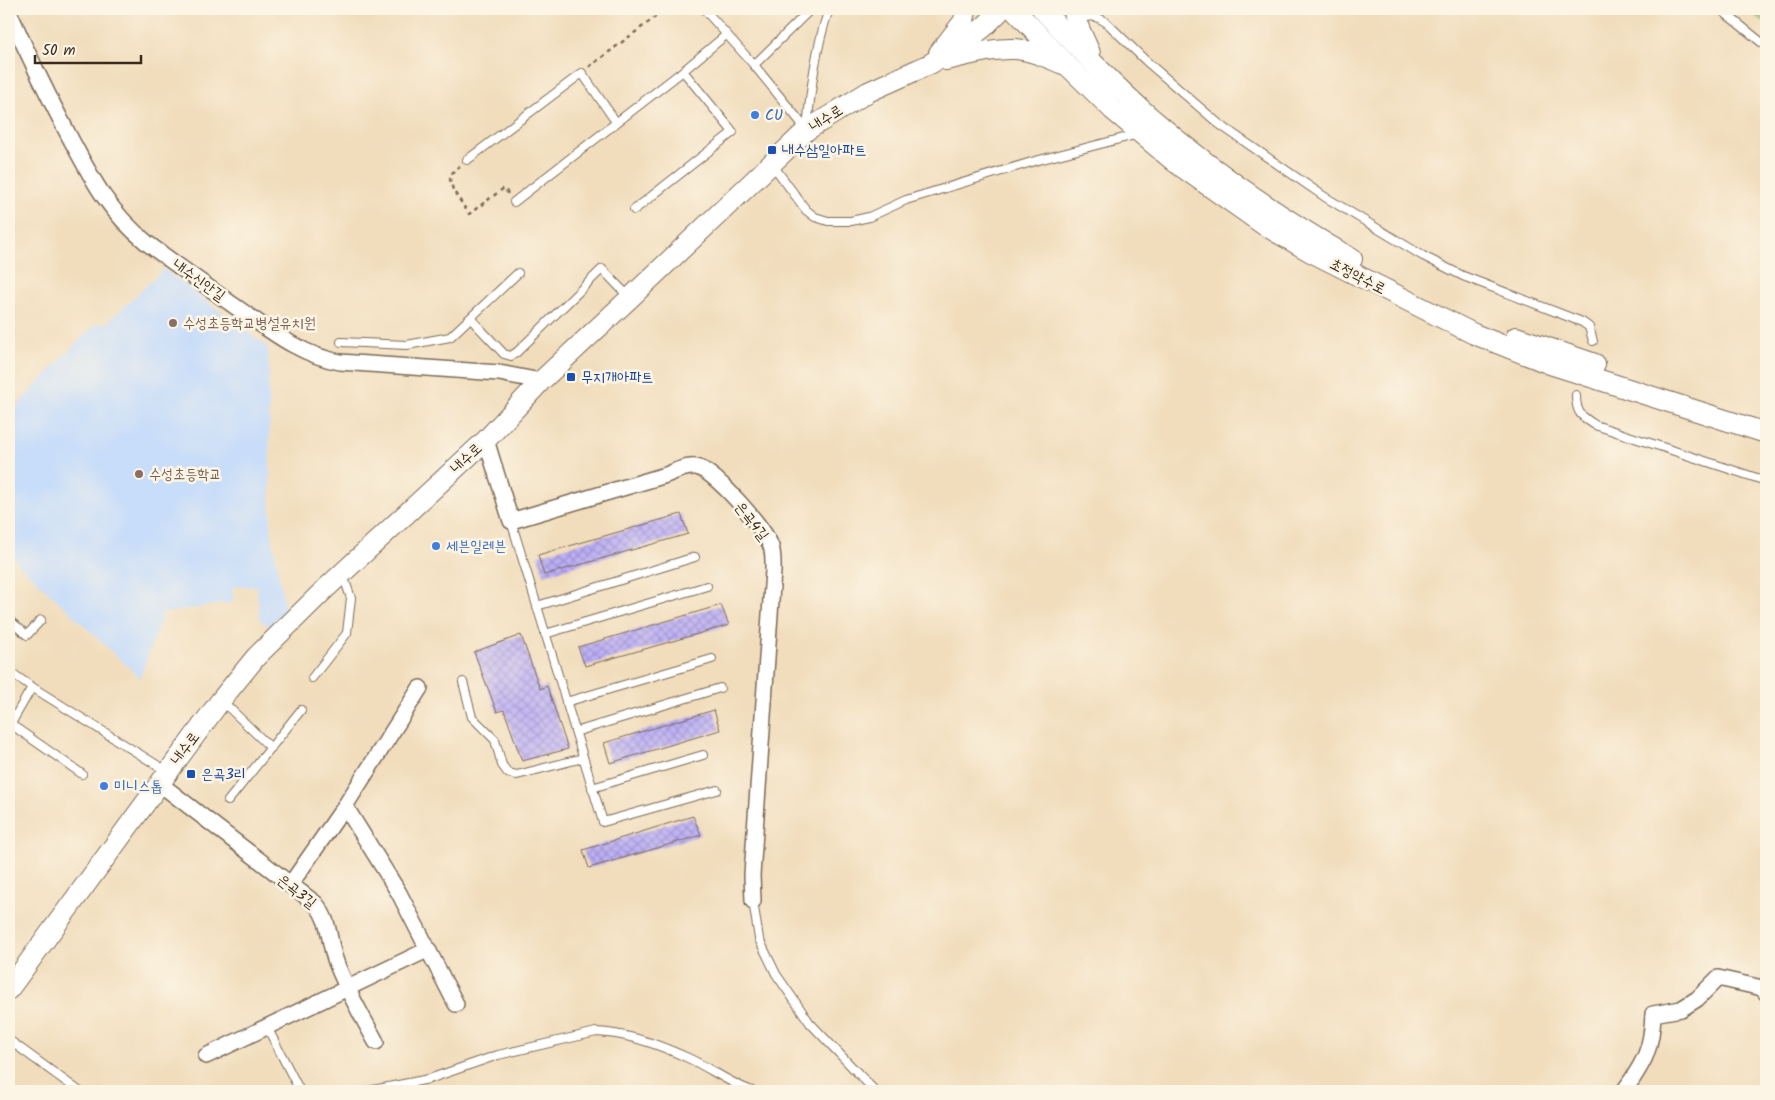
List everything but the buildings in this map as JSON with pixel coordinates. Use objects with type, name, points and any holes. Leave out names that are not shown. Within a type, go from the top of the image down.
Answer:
[{"type":"main road","points":[[930,64],[964,21],[966,9]]},
{"type":"main road","name":"내수로","points":[[9,990],[221,700],[256,657],[342,573],[486,440],[540,381],[807,130],[868,92],[930,64],[969,38],[1002,9]]},
{"type":"main road","name":"초정약수로","points":[[1014,9],[1113,110],[1175,162],[1264,225],[1311,252],[1474,334],[1550,364],[1766,432]]},
{"type":"main road","name":"초정약수로","points":[[1042,9],[1096,66],[1150,117],[1266,206],[1340,252],[1407,290],[1494,329],[1564,354],[1766,418]]},
{"type":"main road","points":[[1075,14],[1096,66]]},
{"type":"main road","points":[[930,64],[988,50],[1016,49],[1068,66]]},
{"type":"street","name":"내수신안길","points":[[9,12],[41,82],[91,177],[115,212],[129,228],[147,243],[274,334],[303,351],[322,359],[340,362],[499,373],[540,381]]},
{"type":"street","points":[[486,440],[511,521]]},
{"type":"street","name":"은곡4길","points":[[511,521],[666,475],[686,467],[697,467],[707,471],[722,484],[765,535],[771,545],[773,571],[752,876],[753,902]]},
{"type":"street","points":[[290,885],[345,806],[420,688]]},
{"type":"street","name":"은곡3길","points":[[164,777],[290,885],[316,904],[324,913],[336,962],[376,1042]]},
{"type":"street","points":[[345,806],[399,893],[456,1004]]},
{"type":"street","points":[[206,1056],[427,950]]},
{"type":"street","points":[[1624,1091],[1648,1052],[1653,1014],[1681,1009],[1697,999],[1718,978],[1762,988],[1766,992]]},
{"type":"lane","points":[[754,65],[811,9]]},
{"type":"lane","points":[[807,130],[820,35],[829,9]]},
{"type":"lane","points":[[1720,9],[1766,46]]},
{"type":"lane","points":[[707,10],[807,130]]},
{"type":"lane","points":[[1075,14],[1097,16],[1107,23],[1171,84],[1219,124],[1325,197],[1423,256],[1455,272],[1582,322],[1589,327],[1593,340]]},
{"type":"lane","points":[[514,202],[726,35]]},
{"type":"lane","points":[[634,210],[733,132],[682,71]]},
{"type":"lane","points":[[467,160],[582,73],[616,122]]},
{"type":"lane","points":[[771,163],[806,210],[815,217],[828,221],[851,221],[869,217],[906,200],[1026,163],[1141,133]]},
{"type":"lane","points":[[471,319],[504,354],[511,356],[602,269],[630,298]]},
{"type":"lane","points":[[341,342],[407,345],[450,338],[518,273]]},
{"type":"lane","points":[[1576,395],[1576,406],[1582,417],[1595,426],[1766,481]]},
{"type":"lane","points":[[511,521],[603,822],[717,790]]},
{"type":"lane","points":[[537,606],[695,557]]},
{"type":"lane","points":[[312,678],[347,633],[351,598],[342,573]]},
{"type":"lane","points":[[545,634],[707,586]]},
{"type":"lane","points":[[9,620],[27,635],[41,620]]},
{"type":"lane","points":[[566,702],[712,659]]},
{"type":"lane","points":[[9,671],[164,777]]},
{"type":"lane","points":[[463,682],[472,718],[495,740],[502,766],[508,773],[516,775],[583,758]]},
{"type":"lane","points":[[32,688],[10,725],[82,774]]},
{"type":"lane","points":[[575,732],[720,688]]},
{"type":"lane","points":[[221,700],[270,748]]},
{"type":"lane","points":[[228,801],[301,710]]},
{"type":"lane","points":[[592,788],[703,755]]},
{"type":"lane","points":[[753,902],[759,939],[776,974],[810,1024],[875,1091]]},
{"type":"lane","points":[[267,1027],[300,1091]]},
{"type":"lane","points":[[368,1091],[429,1079],[498,1055],[596,1032],[612,1032],[653,1044],[688,1058],[739,1087],[752,1091]]},
{"type":"lane","points":[[9,1040],[79,1091]]},
{"type":"path","points":[[582,73],[666,9]]},
{"type":"path","points":[[467,160],[454,170],[450,179],[453,190],[469,214],[504,188],[514,202]]},
{"type":"shaded area","name":"수성초등학교","points":[[164,269],[268,347],[271,530],[285,609],[268,626],[260,619],[257,586],[232,587],[234,602],[163,613],[140,678],[9,555],[9,418],[22,400],[93,326],[108,322]]},
{"type":"green space","points":[[1747,9],[1766,9],[1766,23],[1765,23]]},
{"type":"place","name":"CU","points":[[755,115]]},
{"type":"place","name":"내수삼일아파트","points":[[772,150]]},
{"type":"place","name":"수성초등학교병설유치원","points":[[173,323]]},
{"type":"place","name":"무지개아파트","points":[[571,377]]},
{"type":"place","name":"수성초등학교","points":[[139,474]]},
{"type":"place","name":"세븐일레븐","points":[[436,546]]},
{"type":"place","name":"은곡3리","points":[[191,774]]},
{"type":"place","name":"미니스톱","points":[[104,786]]}]
